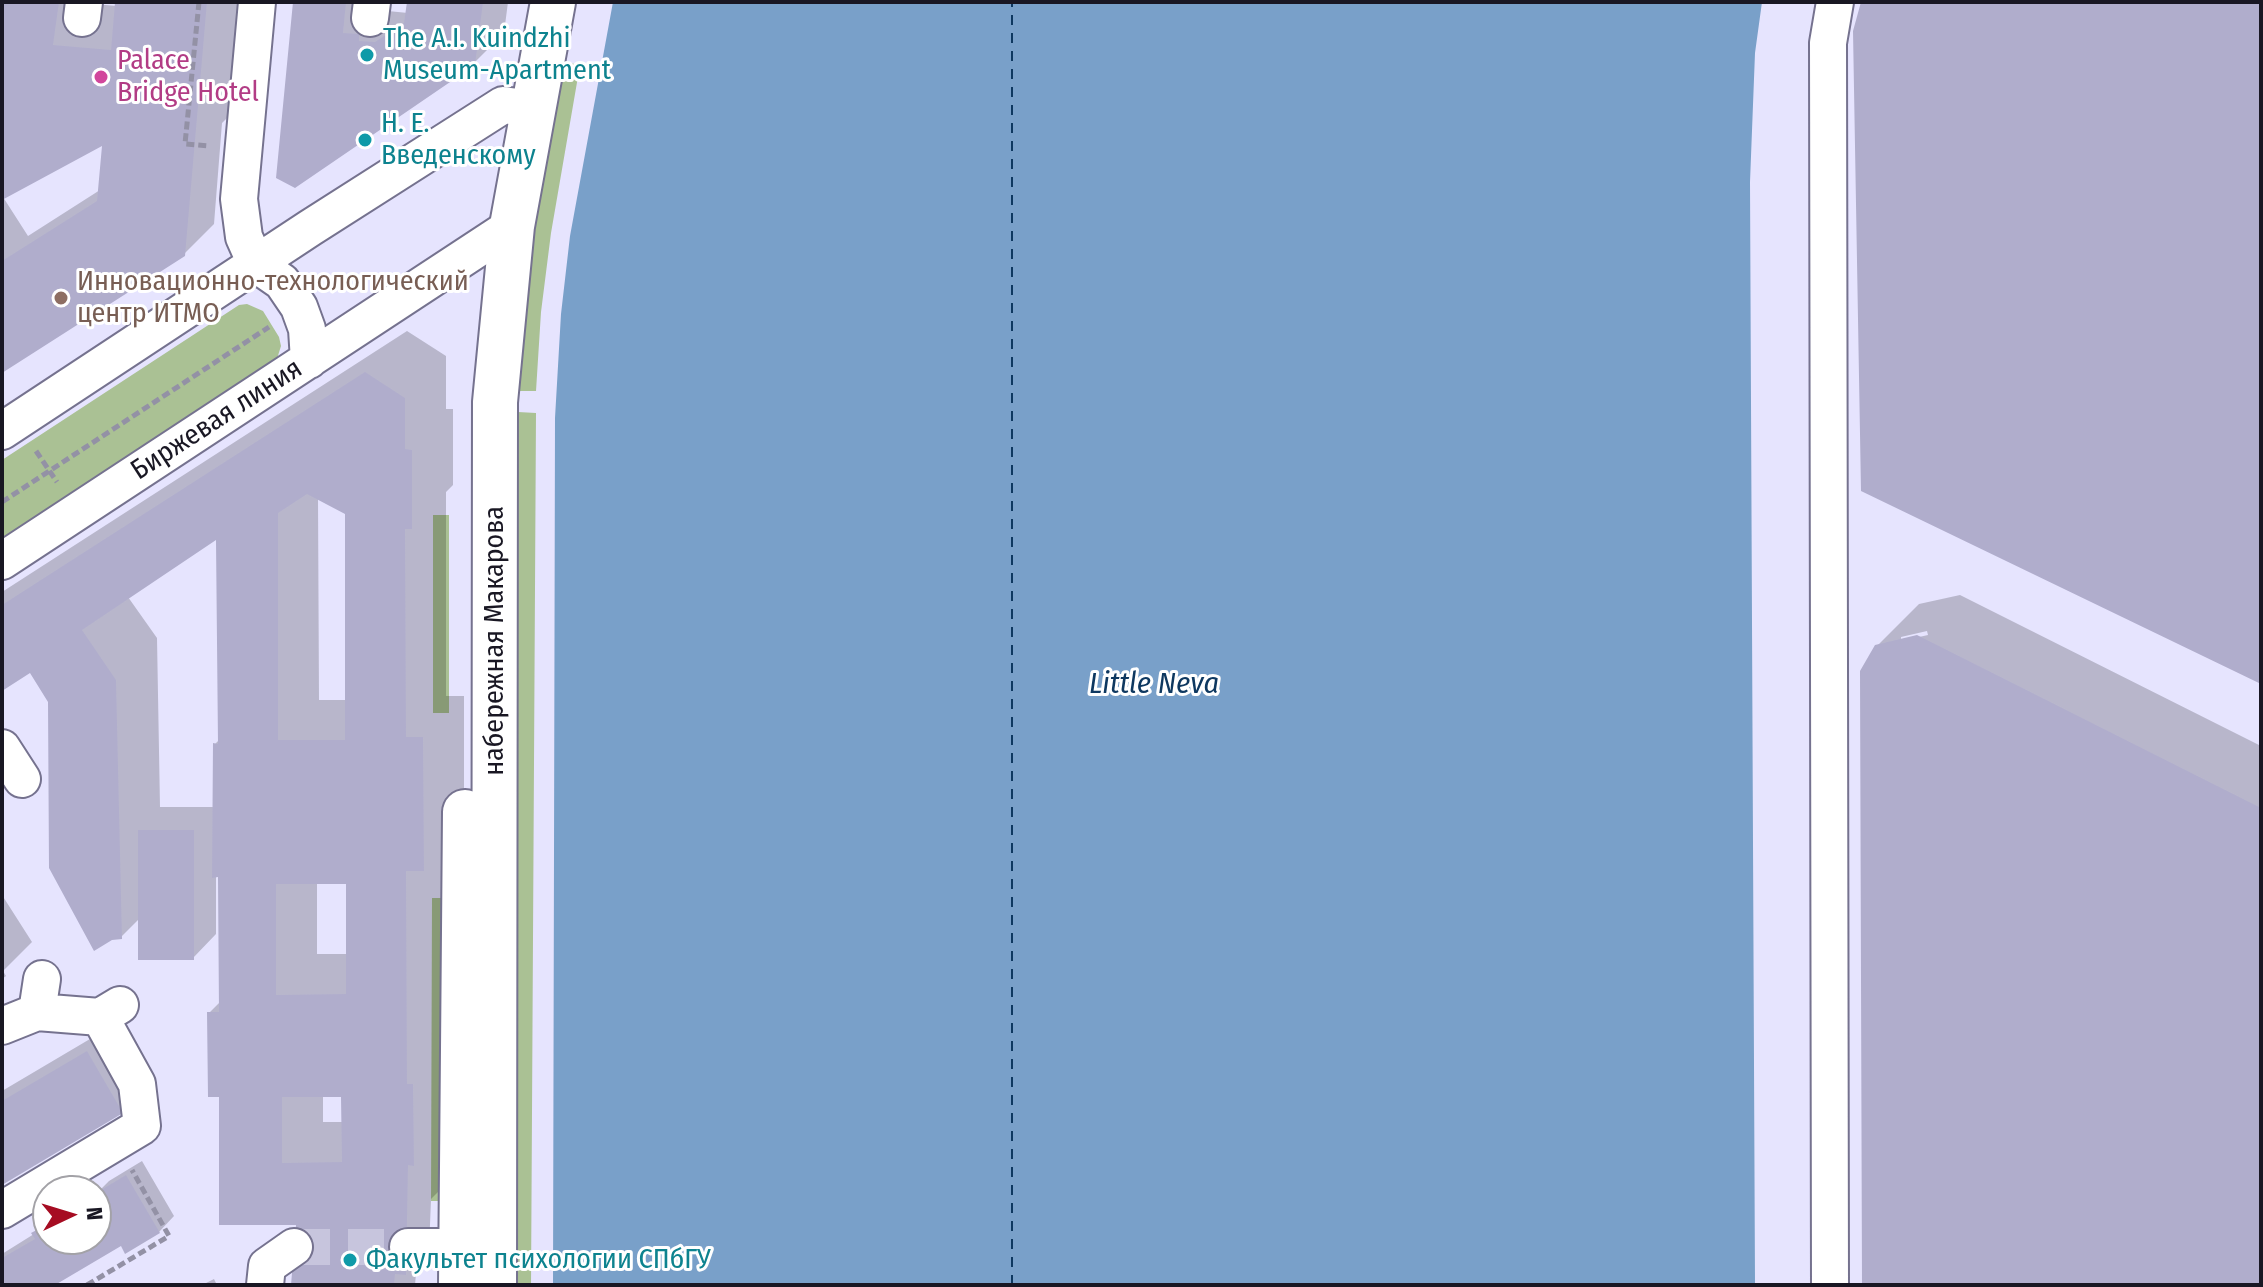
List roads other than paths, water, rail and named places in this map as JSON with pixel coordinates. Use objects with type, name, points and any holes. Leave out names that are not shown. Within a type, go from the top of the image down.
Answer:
[{"type":"main road","name":"набережная Макарова","points":[[462,1266],[466,401],[518,107],[522,2]]},
{"type":"main road","name":"набережная Макарова","points":[[518,107],[553,2]]},
{"type":"main road","name":"набережная Макарова","points":[[494,1285],[496,236]]},
{"type":"street","points":[[257,2],[239,199],[244,237],[256,264],[282,282],[299,307],[307,329],[309,360]]},
{"type":"street","points":[[1830,1285],[1828,43],[1835,2]]},
{"type":"street","points":[[16,436],[256,264],[518,107]]},
{"type":"street","name":"Биржевая линия","points":[[2,561],[496,236]]},
{"type":"street","points":[[2,748],[22,779]]},
{"type":"street","points":[[2,1026],[39,996],[110,1010],[137,1084],[142,1126],[2,1210]]},
{"type":"street","points":[[265,1285],[267,1266],[294,1247]]},
{"type":"street","points":[[408,1247],[462,1266]]},
{"type":"water","name":"Little Neva","points":[[613,2],[1762,2],[1755,53],[1750,182],[1755,1285],[553,1285],[555,418],[561,314],[570,236]]},
{"type":"tunnel","points":[[294,1247],[408,1247]]},
{"type":"place","name":"The A.I. Kuindzhi Museum-Apartment","points":[[367,55]]},
{"type":"place","name":"Palace Bridge Hotel","points":[[101,77]]},
{"type":"place","name":"Н. Е. Введенскому","points":[[365,140]]},
{"type":"place","name":"Инновационно-технологический центр ИТМО","points":[[61,298]]},
{"type":"place","name":"Факультет психологии СПбГУ","points":[[350,1260]]}]
